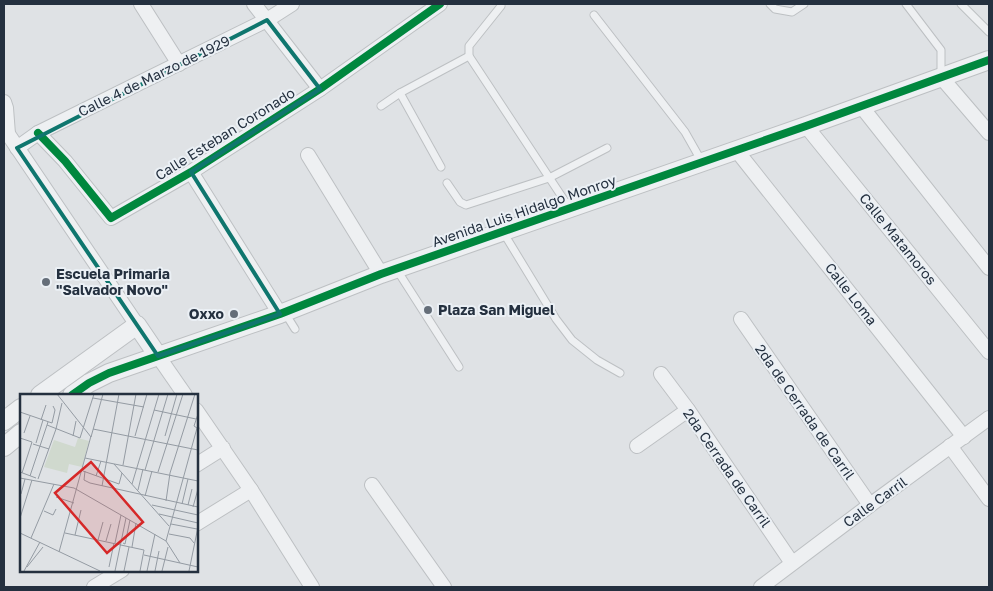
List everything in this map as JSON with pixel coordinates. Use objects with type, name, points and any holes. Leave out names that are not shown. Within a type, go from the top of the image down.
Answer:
[{"type":"street","points":[[141,4],[179,64]]},
{"type":"street","points":[[254,4],[320,89]]},
{"type":"street","name":"Calle 4 de Marzo de 1929","points":[[17,148],[38,133],[267,20],[292,4]]},
{"type":"street","name":"Calle Esteban Coronado","points":[[38,133],[111,218],[191,172],[320,89],[440,4]]},
{"type":"street","name":"Avenida Luis Hidalgo Monroy","points":[[73,394],[89,383],[109,373],[282,313],[389,271],[570,209],[989,60]]},
{"type":"street","points":[[942,77],[989,133]]},
{"type":"street","points":[[4,102],[6,108],[6,133],[184,394]]},
{"type":"street","points":[[861,106],[989,268]]},
{"type":"street","name":"Calle Matamoros","points":[[806,126],[989,352]]},
{"type":"street","name":"Calle Loma","points":[[737,150],[964,437]]},
{"type":"street","points":[[308,155],[389,271]]},
{"type":"street","points":[[191,172],[282,313]]},
{"type":"street","name":"2da de Cerrada de Carril","points":[[741,320],[870,506]]},
{"type":"street","points":[[41,394],[137,324]]},
{"type":"street","name":"2da Cerrada de Carril","points":[[661,374],[688,410],[792,563]]},
{"type":"street","points":[[4,421],[20,409]]},
{"type":"street","points":[[637,446],[688,410]]},
{"type":"street","points":[[198,413],[312,587]]},
{"type":"street","name":"Calle Carril","points":[[761,587],[989,418]]},
{"type":"street","points":[[4,447],[20,434]]},
{"type":"street","points":[[950,446],[989,499]]},
{"type":"street","points":[[198,465],[222,448]]},
{"type":"street","points":[[372,485],[444,587]]},
{"type":"street","points":[[198,523],[250,490]]},
{"type":"street","points":[[94,587],[120,571]]},
{"type":"lane","points":[[770,4],[775,9],[792,12],[804,4]]},
{"type":"lane","points":[[906,4],[940,50],[942,77]]},
{"type":"lane","points":[[962,4],[989,32]]},
{"type":"lane","points":[[501,6],[469,46],[468,56],[570,209]]},
{"type":"lane","points":[[594,15],[686,132],[702,162]]},
{"type":"lane","points":[[381,106],[400,93],[468,56]]},
{"type":"lane","points":[[400,93],[441,167]]},
{"type":"lane","points":[[447,183],[460,202],[466,205],[549,178],[607,148]]},
{"type":"lane","points":[[503,231],[556,319],[572,340],[597,360],[620,373]]},
{"type":"lane","points":[[389,271],[459,367]]},
{"type":"lane","points":[[282,313],[295,329]]},
{"type":"highlighted area","points":[[267,20],[320,89],[191,172],[280,314],[158,356],[17,148]]},
{"type":"cycle path","points":[[38,133],[65,161],[111,218],[191,172],[320,89],[440,4]]},
{"type":"cycle path","points":[[73,394],[89,383],[109,373],[280,314],[381,274],[989,60]]},
{"type":"place","name":"Escuela Primaria \"Salvador Novo\"","points":[[46,282]]},
{"type":"place","name":"Plaza San Miguel","points":[[428,310]]},
{"type":"place","name":"Oxxo","points":[[234,314]]}]
